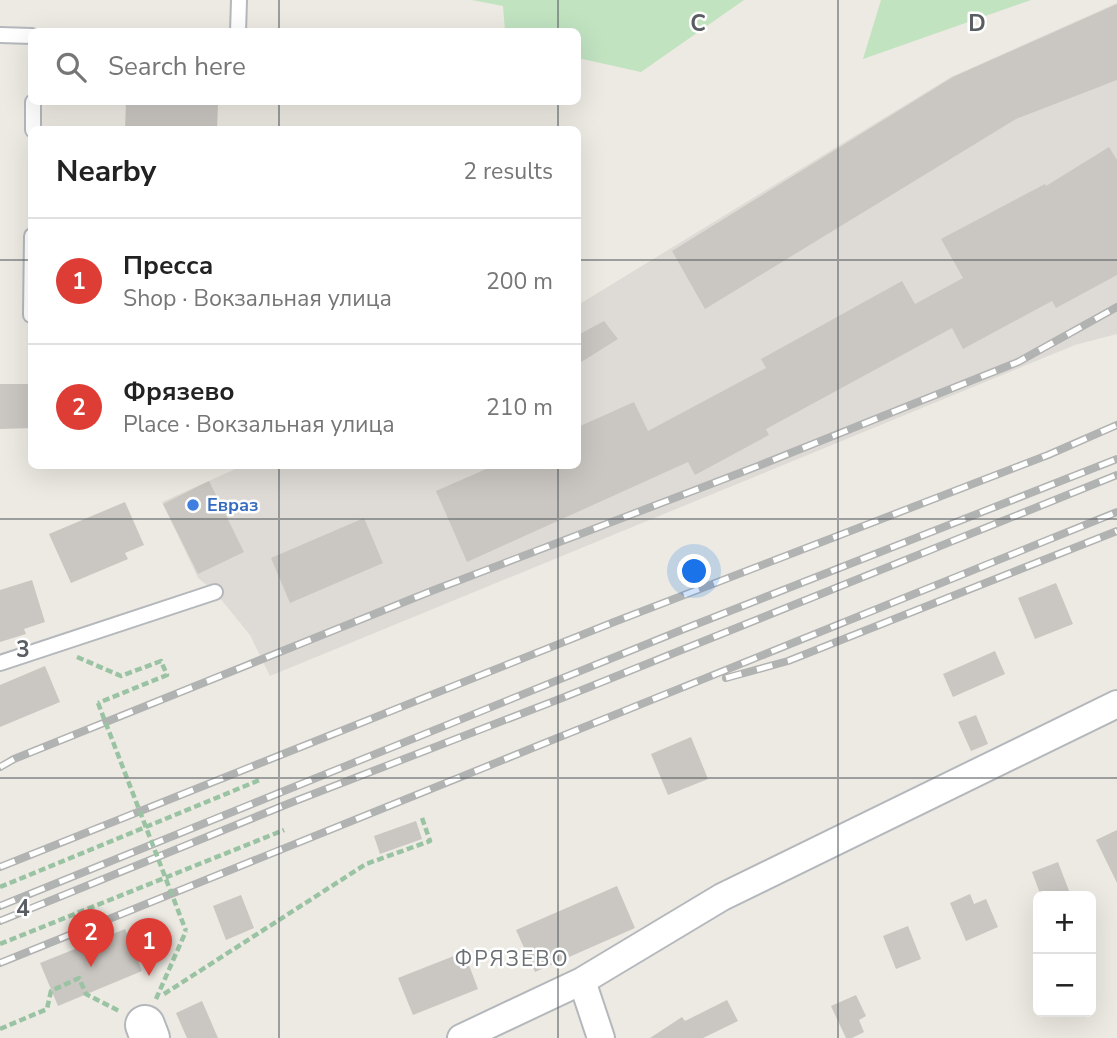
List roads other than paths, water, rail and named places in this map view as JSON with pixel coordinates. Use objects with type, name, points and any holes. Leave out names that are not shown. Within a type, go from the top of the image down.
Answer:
[{"type":"street","points":[[461,1038],[582,981],[722,897],[1117,704]]},
{"type":"street","points":[[582,981],[601,1038]]},
{"type":"lane","points":[[238,28],[239,0]]},
{"type":"lane","points":[[0,36],[28,36]]},
{"type":"lane","points":[[33,105],[33,126]]},
{"type":"lane","points":[[0,663],[215,592]]},
{"type":"railway","points":[[0,767],[14,759],[434,590],[758,466],[1018,362],[1117,307]]},
{"type":"railway","points":[[0,867],[614,622],[1048,455],[1117,425]]},
{"type":"railway","points":[[0,906],[684,629],[1117,459]]},
{"type":"railway","points":[[0,921],[1117,475]]},
{"type":"railway","points":[[0,963],[1117,512]]},
{"type":"railway","points":[[726,678],[788,661],[1117,531]]},
{"type":"place","name":"Евраз","points":[[193,505]]},
{"type":"place","name":"Фрязево","points":[[91,967]]},
{"type":"place","name":"Пресса","points":[[149,976]]},
{"type":"district","name":"ФРЯЗЕВО","points":[[512,959]]}]
